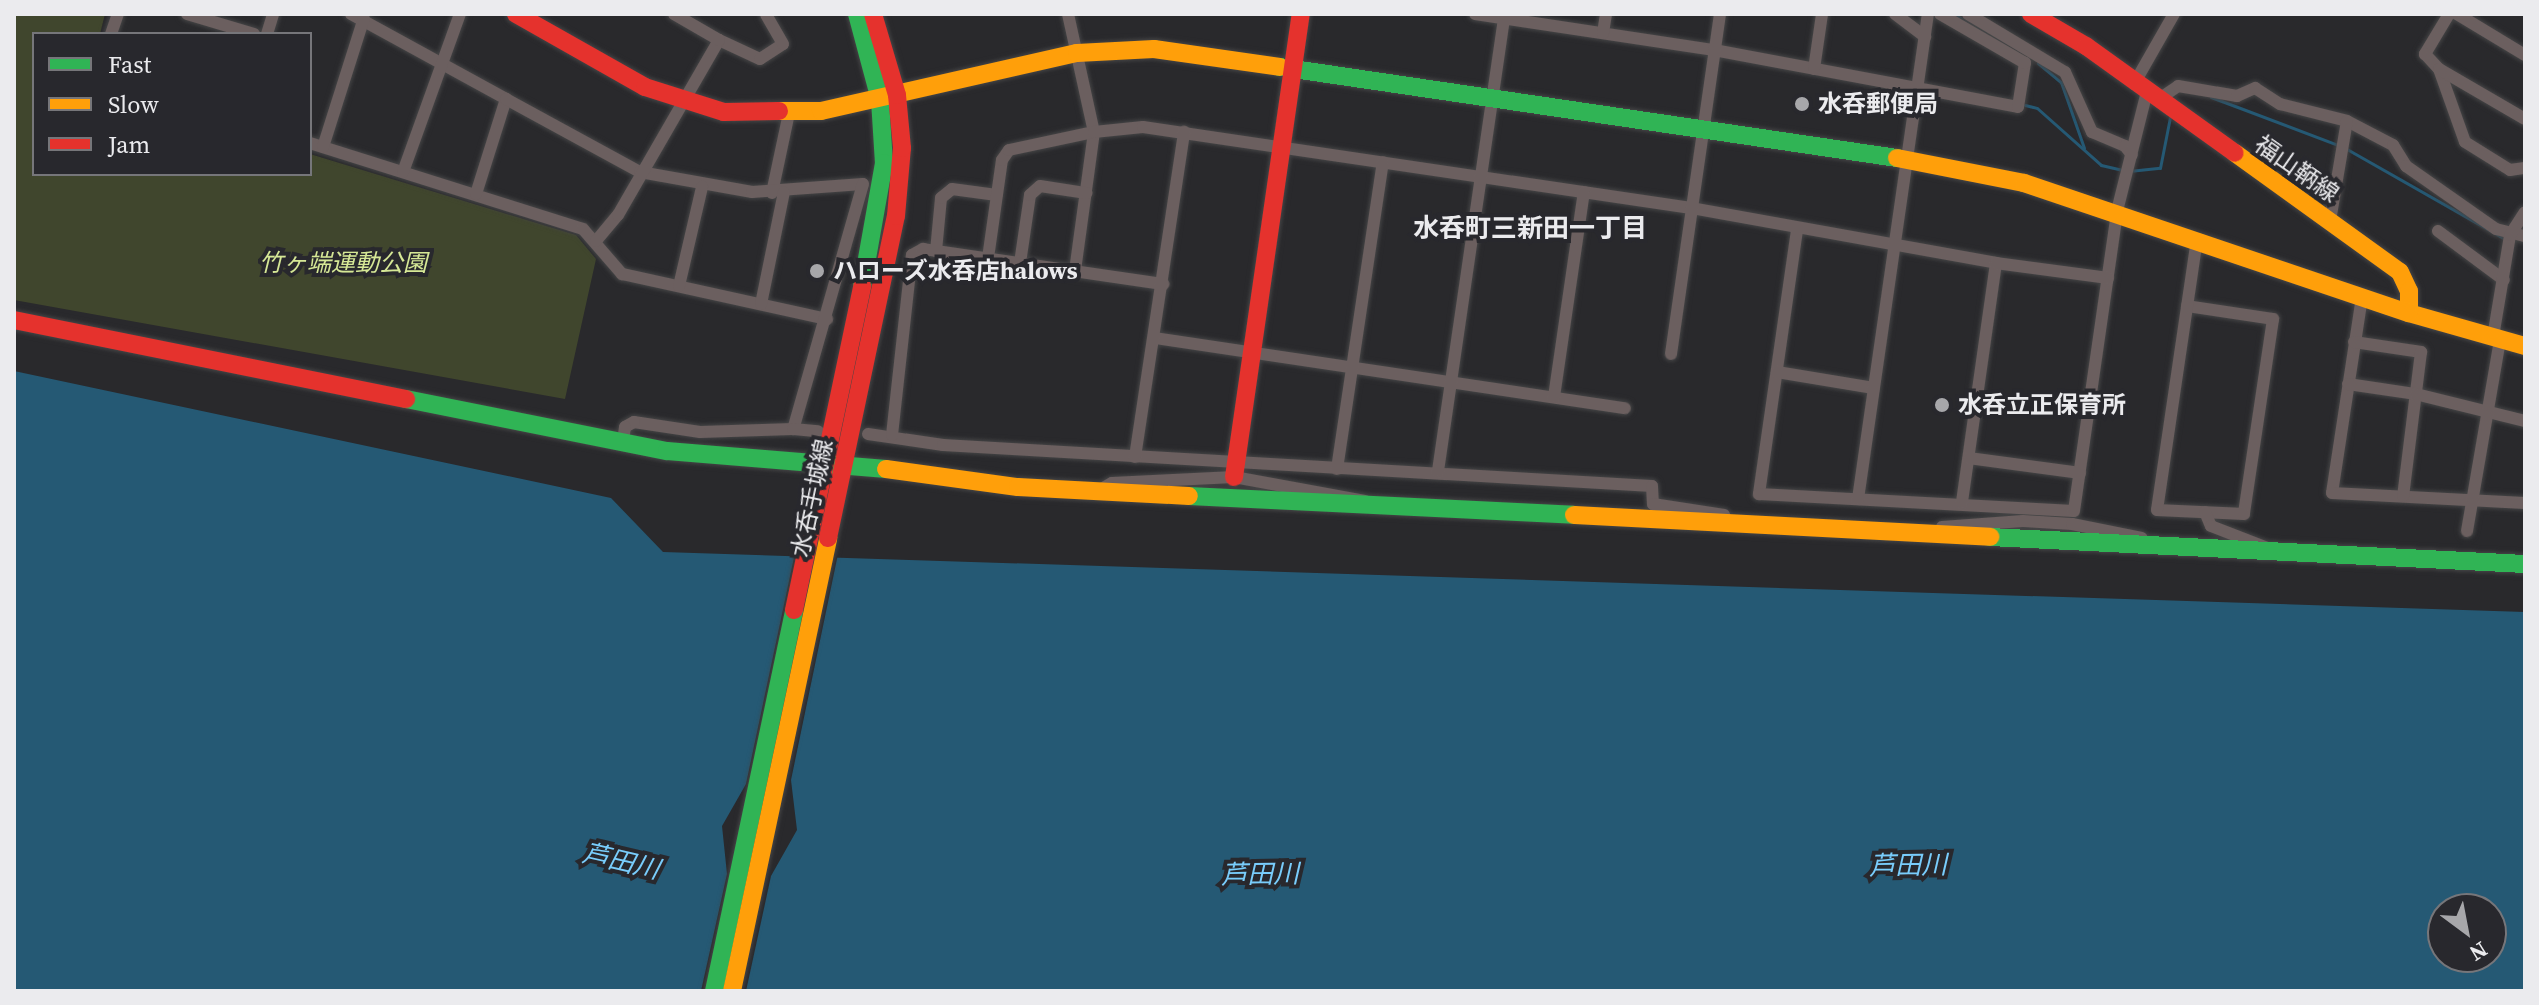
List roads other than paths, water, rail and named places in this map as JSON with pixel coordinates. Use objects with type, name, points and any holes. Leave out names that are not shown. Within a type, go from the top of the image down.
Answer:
[{"type":"street","points":[[187,14],[247,32]]},
{"type":"street","points":[[351,14],[364,18],[640,172],[702,187],[778,192],[863,184],[827,319],[793,429]]},
{"type":"street","points":[[403,172],[439,61],[460,14]]},
{"type":"street","points":[[516,14],[622,76],[683,101],[724,112],[789,113],[889,98],[1077,53],[1166,50],[1906,159],[2024,183],[2117,211],[2409,313],[2525,346]]},
{"type":"street","points":[[674,14],[760,59],[783,44],[766,14]]},
{"type":"street","name":"水呑手城線","points":[[857,14],[889,98]]},
{"type":"street","name":"水呑手城線","points":[[732,991],[834,464],[896,216],[902,148],[873,14]]},
{"type":"street","points":[[1068,14],[1094,132],[1075,271]]},
{"type":"street","points":[[1235,470],[1301,14]]},
{"type":"street","points":[[1475,14],[1505,16],[1714,50],[2018,107],[2025,63],[1940,14]]},
{"type":"street","points":[[1603,33],[1606,14]]},
{"type":"street","points":[[1671,354],[1720,14]]},
{"type":"street","points":[[1814,69],[1822,14]]},
{"type":"street","points":[[1895,14],[1925,37]]},
{"type":"street","points":[[1858,499],[1928,14]]},
{"type":"street","points":[[1968,14],[2065,72],[2092,132],[2125,146],[2132,155]]},
{"type":"street","name":"福山鞆線","points":[[2031,14],[2086,46],[2400,272],[2409,291],[2409,313]]},
{"type":"street","points":[[2073,517],[2117,211],[2132,155],[2156,99],[2174,14]]},
{"type":"street","points":[[2449,14],[2425,54],[2439,69],[2525,119]]},
{"type":"street","points":[[2457,14],[2525,55]]},
{"type":"street","points":[[1438,471],[1505,16]]},
{"type":"street","points":[[364,18],[316,145],[583,229],[622,274],[827,319]]},
{"type":"street","points":[[596,241],[618,215],[640,172],[719,40]]},
{"type":"street","points":[[2439,69],[2465,142],[2510,170],[2525,168]]},
{"type":"street","points":[[2156,99],[2178,86],[2237,96],[2255,88],[2280,104],[2347,121],[2393,145],[2416,174],[2510,238],[2525,236]]},
{"type":"street","points":[[476,194],[506,99]]},
{"type":"street","points":[[761,304],[789,113]]},
{"type":"street","points":[[2330,221],[2347,121]]},
{"type":"street","points":[[988,258],[1002,160],[1009,150],[1094,132],[1143,127],[1691,208],[1797,230],[2108,278]]},
{"type":"street","points":[[1135,457],[1184,132]]},
{"type":"street","points":[[1337,469],[1383,162]]},
{"type":"street","points":[[1020,263],[1030,195],[1040,186],[1086,193]]},
{"type":"street","points":[[679,286],[702,187]]},
{"type":"street","points":[[936,251],[941,198],[952,189],[997,195]]},
{"type":"street","points":[[1554,397],[1584,192]]},
{"type":"street","points":[[2467,531],[2487,412],[2510,238],[2525,212]]},
{"type":"street","points":[[1797,230],[1759,494],[1962,503],[2073,517],[2141,537],[2155,546]]},
{"type":"street","points":[[2438,231],[2504,280]]},
{"type":"street","points":[[2187,306],[2273,319],[2244,514],[2157,510],[2187,306],[2197,239]]},
{"type":"street","points":[[892,435],[912,255],[923,249],[1163,284]]},
{"type":"street","points":[[1962,503],[1996,263]]},
{"type":"street","points":[[2362,297],[2332,493],[2525,503]]},
{"type":"street","points":[[14,320],[667,451],[834,464],[1096,493],[2525,564]]},
{"type":"street","points":[[1155,338],[1625,408]]},
{"type":"street","points":[[2354,342],[2421,352],[2403,496]]},
{"type":"street","points":[[1777,372],[1874,388]]},
{"type":"street","points":[[2348,384],[2416,394],[2525,421]]},
{"type":"street","points":[[623,441],[625,427],[634,422],[700,432],[818,431]]},
{"type":"street","points":[[868,434],[892,435],[943,445],[1135,457],[1235,470],[1362,497],[1368,508]]},
{"type":"street","points":[[1969,458],[2080,473]]},
{"type":"street","points":[[1096,493],[1112,483],[1235,470],[1438,471],[1652,486],[1653,504],[1725,516],[1736,525]]},
{"type":"street","name":"水呑手城線","points":[[714,991],[829,490]]},
{"type":"street","points":[[2205,512],[2211,526],[2268,545],[2272,552]]},
{"type":"street","points":[[1928,534],[1944,527],[2073,517]]},
{"type":"water","name":"芦田川","points":[[14,371],[611,498],[663,552],[2525,612],[2525,991],[14,991]]},
{"type":"waterway","points":[[1953,14],[2000,40]]},
{"type":"waterway","points":[[2038,63],[2061,82],[2084,148]]},
{"type":"waterway","points":[[2211,97],[2338,145]]},
{"type":"waterway","points":[[2025,105],[2037,108],[2101,165],[2122,170]]},
{"type":"waterway","points":[[2129,171],[2160,168],[2170,117]]},
{"type":"waterway","points":[[2345,148],[2505,239]]},
{"type":"place","name":"水呑郵便局","points":[[1802,104]]},
{"type":"place","name":"ハローズ水呑店halows","points":[[817,271]]},
{"type":"place","name":"水呑立正保育所","points":[[1942,405]]},
{"type":"district","name":"水呑町三新田一丁目","points":[[1530,229]]},
{"type":"park label","name":"竹ヶ端運動公園","points":[[343,263]]}]
